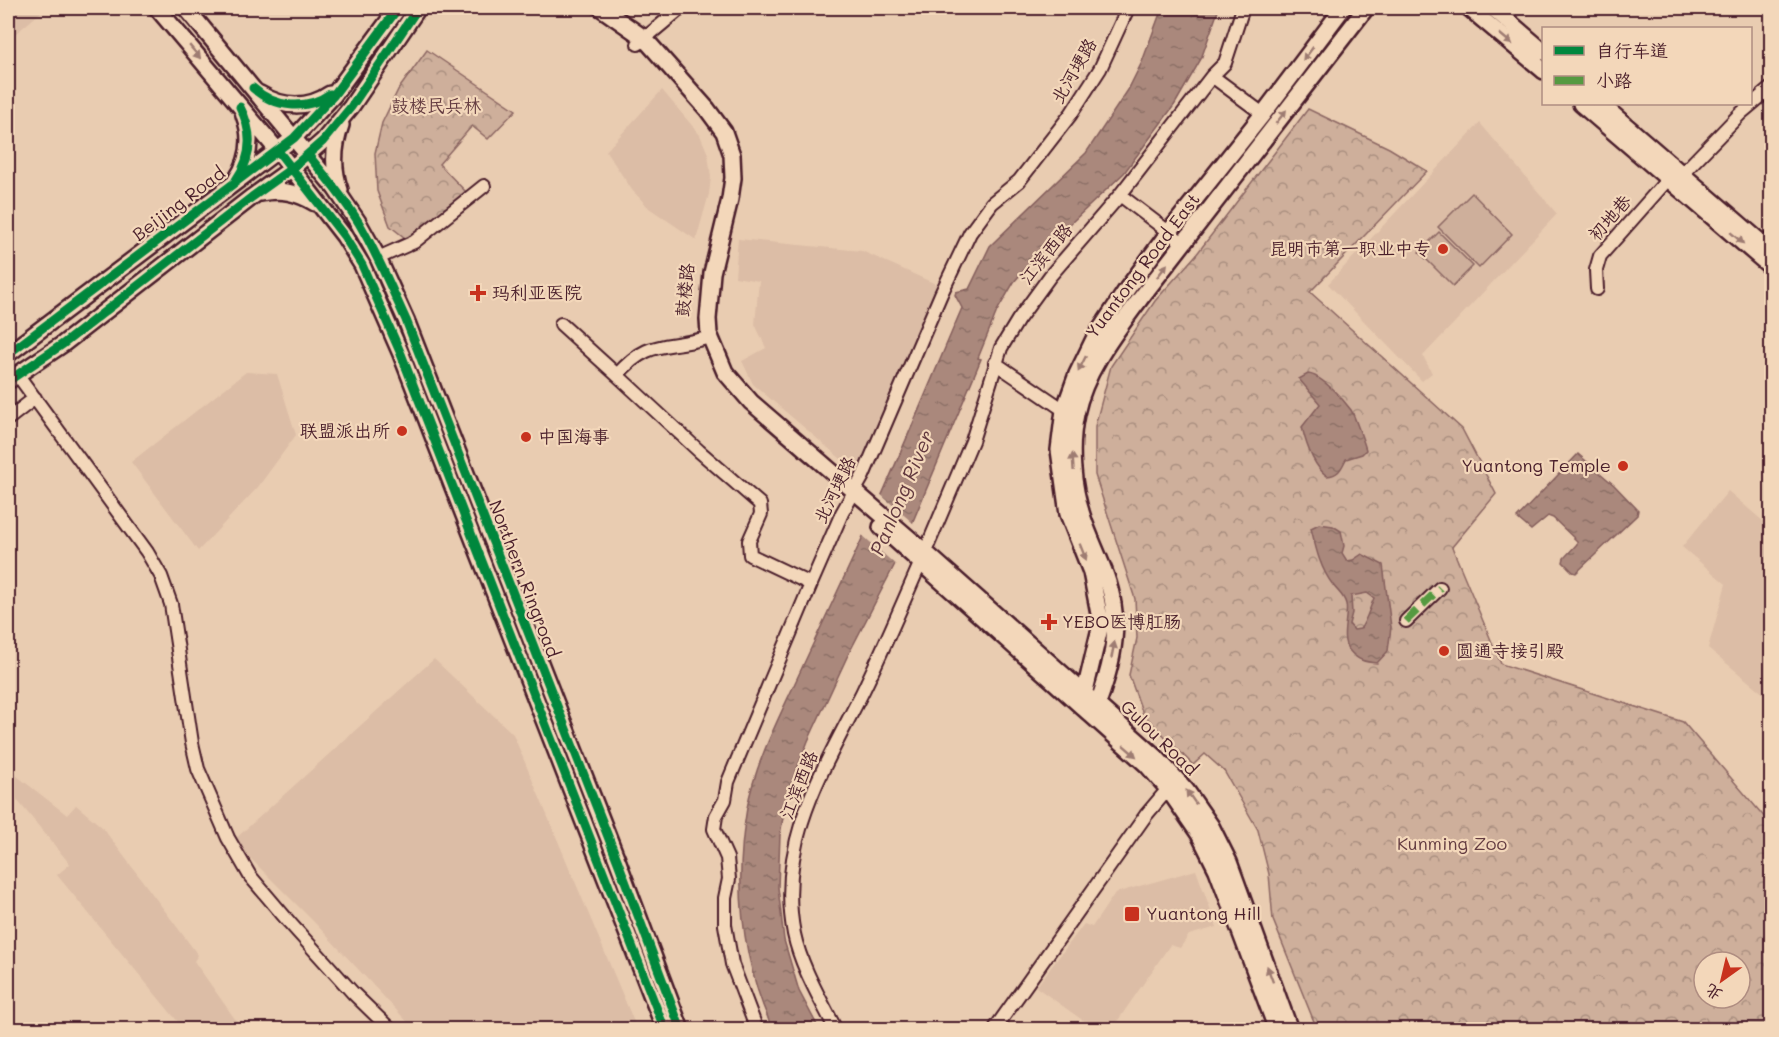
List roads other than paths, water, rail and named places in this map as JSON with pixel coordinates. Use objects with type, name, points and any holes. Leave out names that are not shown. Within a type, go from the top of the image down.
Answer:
[{"type":"main road","name":"Northern Ringroad","points":[[157,8],[322,207],[362,265],[401,354],[665,1029]]},
{"type":"main road","name":"Northern Ringroad","points":[[186,8],[336,188],[378,258],[406,320],[681,1029]]},
{"type":"main road","name":"Beijing Road","points":[[8,354],[294,138],[342,84],[398,8]]},
{"type":"main road","points":[[12,377],[63,344],[308,155],[323,141],[351,107],[418,8]]},
{"type":"main road","name":"鼓楼路","points":[[587,8],[641,41],[717,136],[723,157],[725,177],[704,272],[699,320],[703,339],[718,376],[731,393],[907,544]]},
{"type":"main road","name":"鼓楼路","points":[[601,8],[641,41],[707,109],[724,132],[732,155],[733,178],[730,199],[712,273],[708,319],[709,334],[725,372],[751,402],[857,501]]},
{"type":"main road","name":"Yuantong Road East","points":[[1092,709],[1084,694],[1101,624],[1091,572],[1068,514],[1062,483],[1059,450],[1064,410],[1077,374],[1094,339],[1127,289],[1343,8]]},
{"type":"main road","name":"Yuantong Road East","points":[[1092,709],[1107,680],[1116,633],[1113,602],[1107,578],[1083,517],[1075,485],[1072,449],[1076,413],[1088,382],[1107,345],[1183,243],[1366,8]]},
{"type":"main road","points":[[1469,8],[1542,69]]},
{"type":"main road","points":[[1493,8],[1542,50]]},
{"type":"main road","points":[[253,87],[273,101],[301,105],[319,100],[342,84]]},
{"type":"main road","points":[[1582,105],[1772,252]]},
{"type":"main road","points":[[1602,105],[1772,268]]},
{"type":"main road","points":[[233,184],[244,166],[249,150],[248,123],[240,107]]},
{"type":"main road","points":[[348,206],[334,171],[334,148],[340,128],[351,107]]},
{"type":"main road","points":[[252,197],[271,191],[290,192],[322,207]]},
{"type":"main road","name":"Gulou Road","points":[[907,544],[1092,709],[1169,771],[1186,790],[1211,826],[1229,862],[1290,1029]]},
{"type":"main road","name":"Gulou Road","points":[[923,558],[1084,694]]},
{"type":"main road","name":"Gulou Road","points":[[1092,709],[1168,789],[1199,834],[1217,870],[1277,1029]]},
{"type":"street","points":[[641,41],[681,8]]},
{"type":"street","name":"北河埂路","points":[[757,1029],[732,964],[725,925],[725,898],[729,879],[728,858],[714,829],[716,816],[725,800],[728,783],[811,584],[857,501],[970,233],[992,203],[1019,181],[1071,114],[1100,69],[1128,8]]},
{"type":"street","name":"江滨西路","points":[[837,1029],[818,995],[794,934],[790,895],[792,861],[810,796],[863,690],[923,558],[972,441],[1001,348],[1050,276],[1120,195],[1212,76],[1225,63],[1243,8]]},
{"type":"street","points":[[1212,76],[1263,114]]},
{"type":"street","name":"初地巷","points":[[1752,104],[1772,87]]},
{"type":"street","name":"初地巷","points":[[1597,289],[1596,270],[1600,256],[1675,176],[1751,105]]},
{"type":"street","points":[[378,258],[414,242],[484,186]]},
{"type":"street","points":[[1120,195],[1183,243]]},
{"type":"street","points":[[561,324],[690,444],[760,504],[761,514],[749,541],[750,555],[811,584]]},
{"type":"street","points":[[616,375],[640,353],[659,345],[678,345],[703,339]]},
{"type":"street","points":[[995,363],[1064,410]]},
{"type":"street","points":[[12,377],[35,398],[147,552],[161,576],[171,604],[198,769],[228,838],[250,876],[353,993],[391,1029]]},
{"type":"street","points":[[8,419],[35,398]]},
{"type":"street","points":[[1407,621],[1440,588]]},
{"type":"street","points":[[994,1029],[1146,815],[1168,789]]},
{"type":"water","name":"Panlong River","points":[[1162,8],[1219,8],[1201,59],[1175,104],[1124,173],[1035,257],[1014,282],[997,311],[978,358],[981,359],[895,564],[847,657],[808,741],[792,782],[780,835],[778,887],[784,940],[799,991],[819,1029],[773,1030],[762,1003],[747,949],[741,893],[743,836],[747,808],[761,760],[886,486],[962,308],[955,295],[956,292],[969,289],[990,246],[1086,153],[1128,90],[1142,62]]},
{"type":"water","points":[[1308,374],[1325,383],[1351,410],[1366,450],[1362,454],[1346,459],[1339,471],[1327,476],[1314,461],[1302,427],[1320,404],[1299,379]]},
{"type":"water","points":[[1578,454],[1614,485],[1638,510],[1637,515],[1576,573],[1563,562],[1577,541],[1553,518],[1548,516],[1531,530],[1517,518]]},
{"type":"water","points":[[1319,524],[1333,526],[1341,531],[1344,546],[1342,553],[1347,561],[1362,554],[1383,565],[1391,627],[1388,651],[1377,663],[1359,659],[1346,645],[1344,634],[1346,604],[1325,572],[1311,528]],"holes":[[[1367,593],[1374,598],[1362,626],[1354,630],[1349,624],[1352,613],[1351,596]]]},
{"type":"place","name":"昆明市第一职业中专","points":[[1443,249]]},
{"type":"place","name":"玛利亚医院","points":[[478,293]]},
{"type":"place","name":"联盟派出所","points":[[402,431]]},
{"type":"place","name":"中国海事","points":[[526,437]]},
{"type":"place","name":"Yuantong Temple","points":[[1623,466]]},
{"type":"place","name":"YEBO医博肛肠","points":[[1049,622]]},
{"type":"place","name":"圆通寺接引殿","points":[[1444,651]]},
{"type":"place","name":"Yuantong Hill","points":[[1132,914]]},
{"type":"park label","name":"鼓楼民兵林","points":[[436,106]]},
{"type":"park label","name":"Kunming Zoo","points":[[1452,844]]}]
